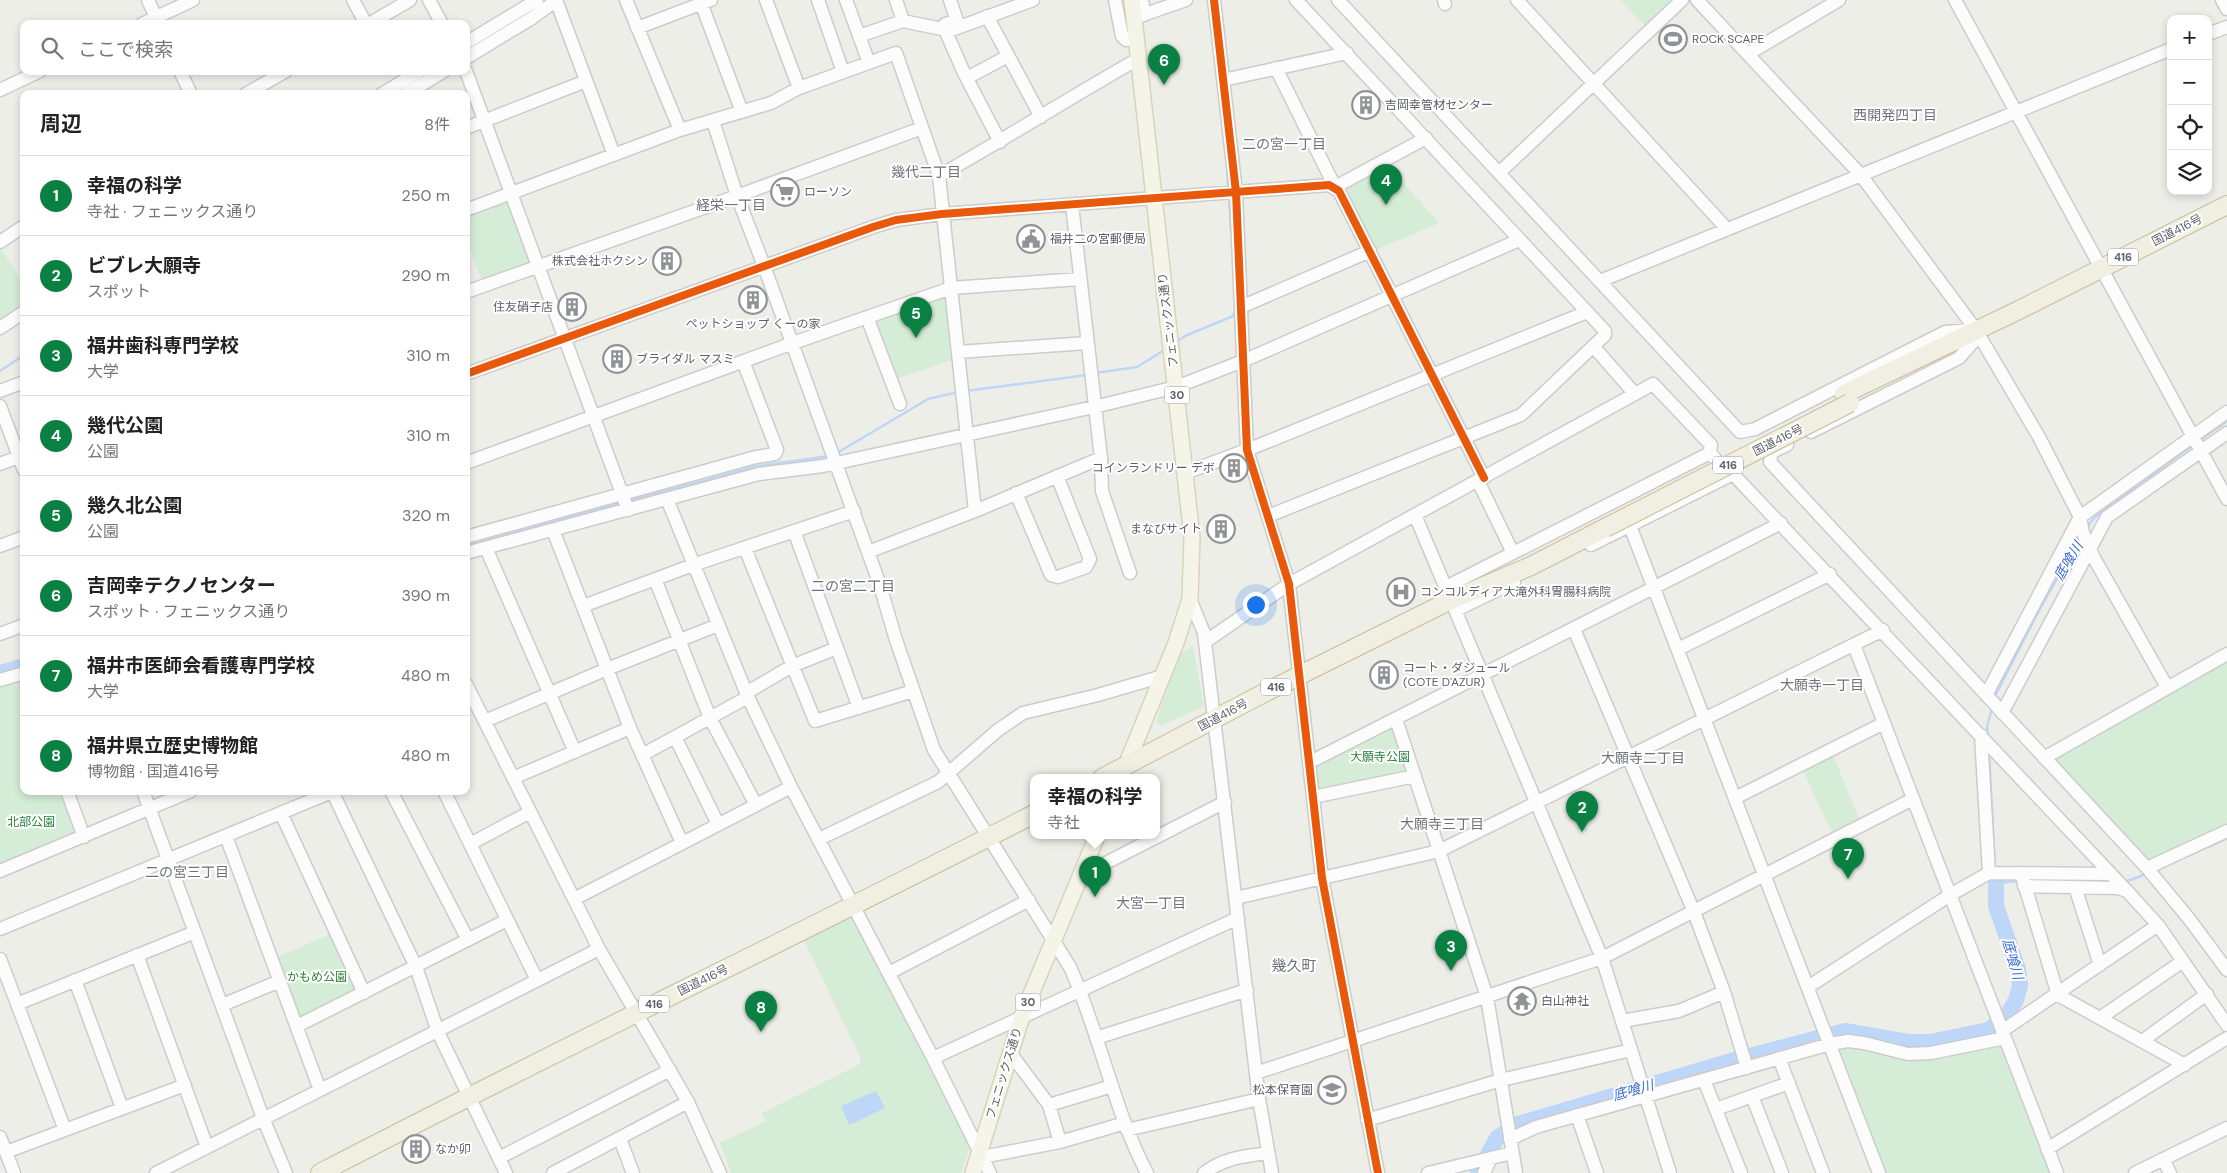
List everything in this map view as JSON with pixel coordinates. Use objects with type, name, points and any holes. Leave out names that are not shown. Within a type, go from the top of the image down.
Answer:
[{"type":"highway","name":"国道416号","points":[[1123,772],[1300,675],[1451,599],[1525,555],[1602,523],[2227,205]]},
{"type":"highway","name":"国道416号","points":[[320,1173],[636,1012],[853,906],[1030,816]]},
{"type":"main road","name":"フェニックス通り","points":[[1123,772],[1163,676],[1190,599],[1192,537],[1138,59],[1136,39],[1139,16],[1132,0]]},
{"type":"main road","name":"フェニックス通り","points":[[973,1173],[1022,1016],[1096,839]]},
{"type":"street","points":[[148,0],[157,20]]},
{"type":"street","points":[[159,20],[193,0]]},
{"type":"street","points":[[353,0],[366,20]]},
{"type":"street","points":[[375,20],[410,0]]},
{"type":"street","points":[[429,0],[440,20]]},
{"type":"street","points":[[470,41],[537,0]]},
{"type":"street","points":[[470,56],[532,18],[556,0],[614,155]]},
{"type":"street","points":[[626,0],[680,130]]},
{"type":"street","points":[[766,0],[799,88]]},
{"type":"street","points":[[818,0],[843,72]]},
{"type":"street","points":[[846,0],[868,63]]},
{"type":"street","points":[[896,0],[903,21]]},
{"type":"street","points":[[950,0],[957,20],[945,24],[944,30],[1000,142]]},
{"type":"street","points":[[859,36],[903,21],[944,30],[1033,0]]},
{"type":"street","points":[[1114,0],[1122,36],[1126,40],[1136,39]]},
{"type":"street","points":[[1142,0],[1139,16],[1186,0]]},
{"type":"street","points":[[1214,0],[1236,192],[1247,450],[1289,584],[1322,878],[1378,1173]]},
{"type":"street","points":[[1268,516],[1521,415],[1605,335],[1605,331],[1296,0]]},
{"type":"street","points":[[1338,0],[1740,432],[1755,429],[1945,332],[1978,332]]},
{"type":"street","points":[[1500,172],[1682,0]]},
{"type":"street","points":[[1697,0],[1860,174],[1978,332],[2039,437],[2080,517],[2083,533],[2090,547],[2167,688]]},
{"type":"street","points":[[1748,54],[1839,0]]},
{"type":"street","points":[[1955,0],[2227,499]]},
{"type":"street","points":[[2222,0],[2227,9]]},
{"type":"street","points":[[637,28],[704,1],[742,112]]},
{"type":"street","points":[[1522,1],[1594,85],[1727,229]]},
{"type":"street","points":[[987,16],[1040,117]]},
{"type":"street","points":[[2212,33],[2227,27]]},
{"type":"street","points":[[1600,281],[2167,51]]},
{"type":"street","points":[[1223,80],[1347,53]]},
{"type":"street","points":[[470,209],[680,130],[771,104],[799,88],[896,54],[938,176],[975,511]]},
{"type":"street","points":[[967,78],[1008,56]]},
{"type":"street","points":[[938,176],[1000,142],[1066,100],[1138,59]]},
{"type":"street","points":[[1276,68],[1464,438],[1513,553]]},
{"type":"street","points":[[0,90],[32,75]]},
{"type":"street","points":[[182,75],[189,90]]},
{"type":"street","points":[[268,88],[282,75]]},
{"type":"street","points":[[389,90],[413,75]]},
{"type":"street","points":[[413,90],[437,75]]},
{"type":"street","points":[[468,75],[628,510]]},
{"type":"street","points":[[470,126],[586,81]]},
{"type":"street","points":[[713,121],[737,196],[854,511],[934,750],[990,836],[1070,967],[1080,990],[1126,1127],[1147,1173]]},
{"type":"street","points":[[470,290],[922,128]]},
{"type":"street","points":[[470,373],[896,220],[942,214],[1154,198],[1335,187],[1426,138]]},
{"type":"street","points":[[1072,205],[1101,458],[1102,491],[1130,573]]},
{"type":"street","points":[[0,242],[20,229]]},
{"type":"street","points":[[470,552],[759,474],[836,463],[1094,407],[1176,387],[1243,360],[1519,240]]},
{"type":"street","points":[[1241,307],[1370,251]]},
{"type":"street","points":[[470,462],[743,361],[951,288],[1080,279]]},
{"type":"street","points":[[1185,473],[1247,450],[1587,312]]},
{"type":"street","points":[[0,328],[20,315]]},
{"type":"street","points":[[868,317],[900,404]]},
{"type":"street","points":[[1772,452],[1959,358],[1978,332]]},
{"type":"street","points":[[958,352],[1087,343]]},
{"type":"street","points":[[1593,346],[1635,394]]},
{"type":"street","points":[[470,536],[756,457],[775,454],[777,450],[743,361]]},
{"type":"street","points":[[0,391],[20,384]]},
{"type":"street","points":[[1205,642],[1289,584],[1653,384],[1711,445],[1710,452],[1729,476]]},
{"type":"street","points":[[0,406],[20,454]]},
{"type":"street","points":[[1986,695],[2080,517],[2227,412]]},
{"type":"street","points":[[1755,429],[1772,452],[1770,462],[2147,868],[2190,920],[2227,970]]},
{"type":"street","points":[[2002,713],[2107,517],[2227,433]]},
{"type":"street","points":[[1451,599],[1513,553],[1710,452]]},
{"type":"street","points":[[0,464],[20,456]]},
{"type":"street","points":[[868,552],[975,511],[1101,458]]},
{"type":"street","points":[[1451,599],[1630,526],[1733,474],[1883,630],[2127,891],[2158,926],[2227,1024]]},
{"type":"street","points":[[1016,493],[1051,575],[1058,577],[1086,567],[1090,559],[1057,476]]},
{"type":"street","points":[[667,499],[747,695],[791,787],[933,1058],[990,1173]]},
{"type":"street","points":[[582,606],[693,565],[854,511]]},
{"type":"street","points":[[1415,515],[1602,958],[1670,1173]]},
{"type":"street","points":[[1310,762],[1781,523]]},
{"type":"street","points":[[1630,526],[1879,1173]]},
{"type":"street","points":[[552,530],[630,728],[682,843]]},
{"type":"street","points":[[794,531],[859,708]]},
{"type":"street","points":[[0,546],[20,538]]},
{"type":"street","points":[[486,548],[575,752]]},
{"type":"street","points":[[745,548],[815,721],[913,691]]},
{"type":"street","points":[[1678,650],[1830,574]]},
{"type":"street","points":[[655,579],[710,718],[756,805]]},
{"type":"street","points":[[1190,599],[1204,633],[1259,1099],[1272,1173]]},
{"type":"street","points":[[485,721],[607,669],[718,625]]},
{"type":"street","points":[[0,634],[20,626]]},
{"type":"street","points":[[1574,629],[1694,912],[1724,992],[1747,1068]]},
{"type":"street","points":[[1236,898],[1439,851],[1883,630]]},
{"type":"street","points":[[1854,645],[2057,1173]]},
{"type":"street","points":[[642,755],[710,718],[792,666],[837,648]]},
{"type":"street","points":[[2044,758],[2227,654]]},
{"type":"street","points":[[0,680],[20,675]]},
{"type":"street","points":[[818,840],[938,782],[998,730],[1023,713],[1037,708],[1098,695],[1163,676]]},
{"type":"street","points":[[470,692],[599,948],[688,1102],[720,1173]]},
{"type":"street","points":[[1396,719],[1487,997],[1516,1173]]},
{"type":"street","points":[[1735,798],[1884,723]]},
{"type":"street","points":[[513,778],[630,728]]},
{"type":"street","points":[[1980,735],[1989,873]]},
{"type":"street","points":[[675,737],[718,824]]},
{"type":"street","points":[[1314,797],[1415,776]]},
{"type":"street","points":[[574,898],[791,787]]},
{"type":"street","points":[[68,795],[84,837]]},
{"type":"street","points":[[145,795],[263,1118],[286,1173]]},
{"type":"street","points":[[0,871],[181,795]]},
{"type":"street","points":[[0,929],[324,795]]},
{"type":"street","points":[[335,795],[416,967],[438,1032],[506,1173]]},
{"type":"street","points":[[393,795],[468,940]]},
{"type":"street","points":[[446,795],[537,980]]},
{"type":"street","points":[[1256,1073],[1602,958],[1913,799]]},
{"type":"street","points":[[1160,835],[1224,802]]},
{"type":"street","points":[[470,844],[530,812]]},
{"type":"street","points":[[281,813],[364,992]]},
{"type":"street","points":[[2147,868],[2227,831]]},
{"type":"street","points":[[226,836],[320,1090]]},
{"type":"street","points":[[1084,867],[1096,868],[1152,839]]},
{"type":"street","points":[[1808,987],[1950,895],[1989,873],[2111,874]]},
{"type":"street","points":[[2021,873],[2058,995],[2185,1065]]},
{"type":"street","points":[[2024,886],[2118,888],[2127,891]]},
{"type":"street","points":[[2075,887],[2100,965]]},
{"type":"street","points":[[889,974],[1029,900]]},
{"type":"street","points":[[933,1058],[1238,918]]},
{"type":"street","points":[[297,1026],[507,920]]},
{"type":"street","points":[[1510,1138],[1536,1127],[1830,1044],[1848,1041],[1908,1054],[1931,1053],[2003,1034],[2158,926]]},
{"type":"street","points":[[17,1004],[195,932]]},
{"type":"street","points":[[156,1173],[438,1032],[599,948]]},
{"type":"street","points":[[137,955],[207,1147]]},
{"type":"street","points":[[0,959],[65,1130]]},
{"type":"street","points":[[2100,1018],[2183,961]]},
{"type":"street","points":[[75,980],[122,1108]]},
{"type":"street","points":[[222,1005],[280,981]]},
{"type":"street","points":[[1096,1038],[1247,990]]},
{"type":"street","points":[[1622,1021],[1679,1010],[1724,992]]},
{"type":"street","points":[[2142,1041],[2207,994]]},
{"type":"street","points":[[2047,1149],[2227,1038]]},
{"type":"street","points":[[1368,1120],[1500,1080],[1631,1050]]},
{"type":"street","points":[[1011,1054],[1050,1105],[1060,1142]]},
{"type":"street","points":[[1779,1058],[1823,1173]]},
{"type":"street","points":[[499,1158],[670,1070]]},
{"type":"street","points":[[1704,1080],[1741,1173]]},
{"type":"street","points":[[1716,1109],[1789,1083]]},
{"type":"street","points":[[6,1152],[185,1085]]},
{"type":"street","points":[[1050,1105],[1112,1086]]},
{"type":"street","points":[[1752,1096],[1782,1173]]},
{"type":"street","points":[[980,1154],[1060,1142],[1259,1099]]},
{"type":"street","points":[[559,1172],[688,1102]]},
{"type":"street","points":[[1577,1115],[1597,1173]]},
{"type":"street","points":[[2135,1173],[2227,1128]]},
{"type":"street","points":[[0,1137],[14,1173]]},
{"type":"street","points":[[620,1139],[633,1173]]},
{"type":"street","points":[[1204,1173],[1214,1165],[1236,1157],[1268,1153]]},
{"type":"street","points":[[1428,1173],[1512,1153]]},
{"type":"street","points":[[1484,1173],[1491,1158]]},
{"type":"street","points":[[2163,1159],[2170,1173]]},
{"type":"green space","points":[[1620,0],[1682,0],[1650,31]]},
{"type":"green space","points":[[1385,162],[1439,223],[1371,252],[1339,187]]},
{"type":"green space","points":[[512,198],[536,264],[483,284],[470,250],[470,214]]},
{"type":"green space","points":[[0,247],[20,278],[20,315],[0,328]]},
{"type":"green space","points":[[950,290],[958,358],[893,380],[869,318]]},
{"type":"green space","points":[[1193,646],[1204,706],[1161,726],[1156,722],[1178,655]]},
{"type":"green space","points":[[2227,659],[2227,828],[2144,865],[2047,761]]},
{"type":"green space","name":"北部公園","points":[[20,676],[20,795],[67,795],[82,835],[0,868],[0,681]]},
{"type":"green space","name":"大願寺公園","points":[[1391,724],[1412,775],[1315,795],[1311,764]]},
{"type":"green space","points":[[1831,750],[1861,823],[1833,835],[1800,765]]},
{"type":"green space","points":[[846,917],[854,920],[970,1147],[961,1173],[731,1173],[720,1143],[766,1121],[762,1113],[860,1064],[861,1059],[803,938]]},
{"type":"green space","name":"かもめ公園","points":[[335,932],[364,993],[297,1026],[273,959]]},
{"type":"green space","points":[[2005,1038],[2057,1173],[1880,1173],[1830,1044],[1915,1054]]},
{"type":"water","points":[[876,1091],[885,1108],[849,1125],[841,1106]]},
{"type":"waterway","points":[[470,48],[498,31]]},
{"type":"waterway","points":[[1227,164],[1228,189]]},
{"type":"waterway","points":[[1229,197],[1231,231]]},
{"type":"waterway","points":[[1175,343],[1185,336],[1233,316],[1235,311]]},
{"type":"waterway","points":[[1095,373],[1137,367],[1166,349]]},
{"type":"waterway","points":[[0,371],[20,358]]},
{"type":"waterway","points":[[966,391],[1087,375]]},
{"type":"waterway","points":[[837,453],[928,399],[958,392]]},
{"type":"waterway","name":"底喰川","points":[[2200,440],[2227,421]]},
{"type":"waterway","name":"底喰川","points":[[2086,529],[2094,518],[2104,510],[2193,445]]},
{"type":"waterway","points":[[628,501],[757,466],[830,456]]},
{"type":"waterway","points":[[470,545],[620,503]]},
{"type":"waterway","name":"底喰川","points":[[1994,698],[2036,616],[2080,538]]},
{"type":"waterway","points":[[0,673],[20,667]]},
{"type":"waterway","name":"底喰川","points":[[1988,737],[1987,726],[1992,708]]},
{"type":"waterway","name":"底喰川","points":[[1989,752],[1995,869]]},
{"type":"waterway","points":[[2208,847],[2227,838]]},
{"type":"waterway","points":[[2125,882],[2146,874]]},
{"type":"waterway","points":[[1996,877],[1996,883],[2020,881]]},
{"type":"waterway","name":"底喰川","points":[[1478,1173],[1497,1138],[1518,1124],[1738,1059],[1845,1031],[1908,1042],[1930,1042],[1988,1030],[2006,1017],[2016,1000],[2020,986],[2018,969],[1996,906],[1996,883]]},
{"type":"railway","points":[[1313,0],[1580,286],[1642,349],[1716,433],[1891,616],[2142,887],[2186,942],[2227,1003]]},
{"type":"cycle path","points":[[1214,0],[1236,192],[1247,450],[1289,584],[1322,878],[1378,1173]]},
{"type":"cycle path","points":[[470,373],[896,220],[942,214],[1329,185],[1339,191],[1484,478]]},
{"type":"place","name":"ROCK SCAPE","points":[[1673,39]]},
{"type":"place","name":"吉岡幸テクノセンター","points":[[1164,85]]},
{"type":"place","name":"吉岡幸管材センター","points":[[1366,105]]},
{"type":"place","name":"ローソン","points":[[785,192]]},
{"type":"place","name":"幾代公園","points":[[1386,205]]},
{"type":"place","name":"福井二の宮郵便局","points":[[1031,239]]},
{"type":"place","name":"株式会社ホクシン","points":[[667,261]]},
{"type":"place","name":"ペットショップ くーの家","points":[[753,300]]},
{"type":"place","name":"住友硝子店","points":[[572,307]]},
{"type":"place","name":"幾久北公園","points":[[916,338]]},
{"type":"place","name":"ブライダル マスミ","points":[[617,359]]},
{"type":"place","name":"コインランドリー デボ","points":[[1234,468]]},
{"type":"place","name":"まなびサイト","points":[[1221,529]]},
{"type":"place","name":"コンコルディア大滝外科胃腸科病院","points":[[1401,592]]},
{"type":"place","name":"コート・ダジュール (COTE D'AZUR)","points":[[1384,675]]},
{"type":"place","name":"ビブレ大願寺","points":[[1582,832]]},
{"type":"place","name":"福井市医師会看護専門学校","points":[[1848,879]]},
{"type":"place","name":"幸福の科学","points":[[1095,897]]},
{"type":"place","name":"福井歯科専門学校","points":[[1451,971]]},
{"type":"place","name":"白山神社","points":[[1522,1001]]},
{"type":"place","name":"福井県立歴史博物館","points":[[761,1032]]},
{"type":"place","name":"松本保育園","points":[[1332,1090]]},
{"type":"place","name":"なか卯","points":[[416,1149]]},
{"type":"district","name":"西開発四丁目","points":[[1895,115]]},
{"type":"district","name":"二の宮一丁目","points":[[1284,144]]},
{"type":"district","name":"幾代二丁目","points":[[926,172]]},
{"type":"district","name":"経栄一丁目","points":[[731,205]]},
{"type":"district","name":"二の宮二丁目","points":[[853,586]]},
{"type":"district","name":"大願寺一丁目","points":[[1822,685]]},
{"type":"district","name":"大願寺二丁目","points":[[1643,758]]},
{"type":"district","name":"大願寺三丁目","points":[[1442,824]]},
{"type":"district","name":"二の宮三丁目","points":[[187,872]]},
{"type":"district","name":"大宮一丁目","points":[[1151,903]]},
{"type":"district","name":"幾久町","points":[[1294,966]]}]
